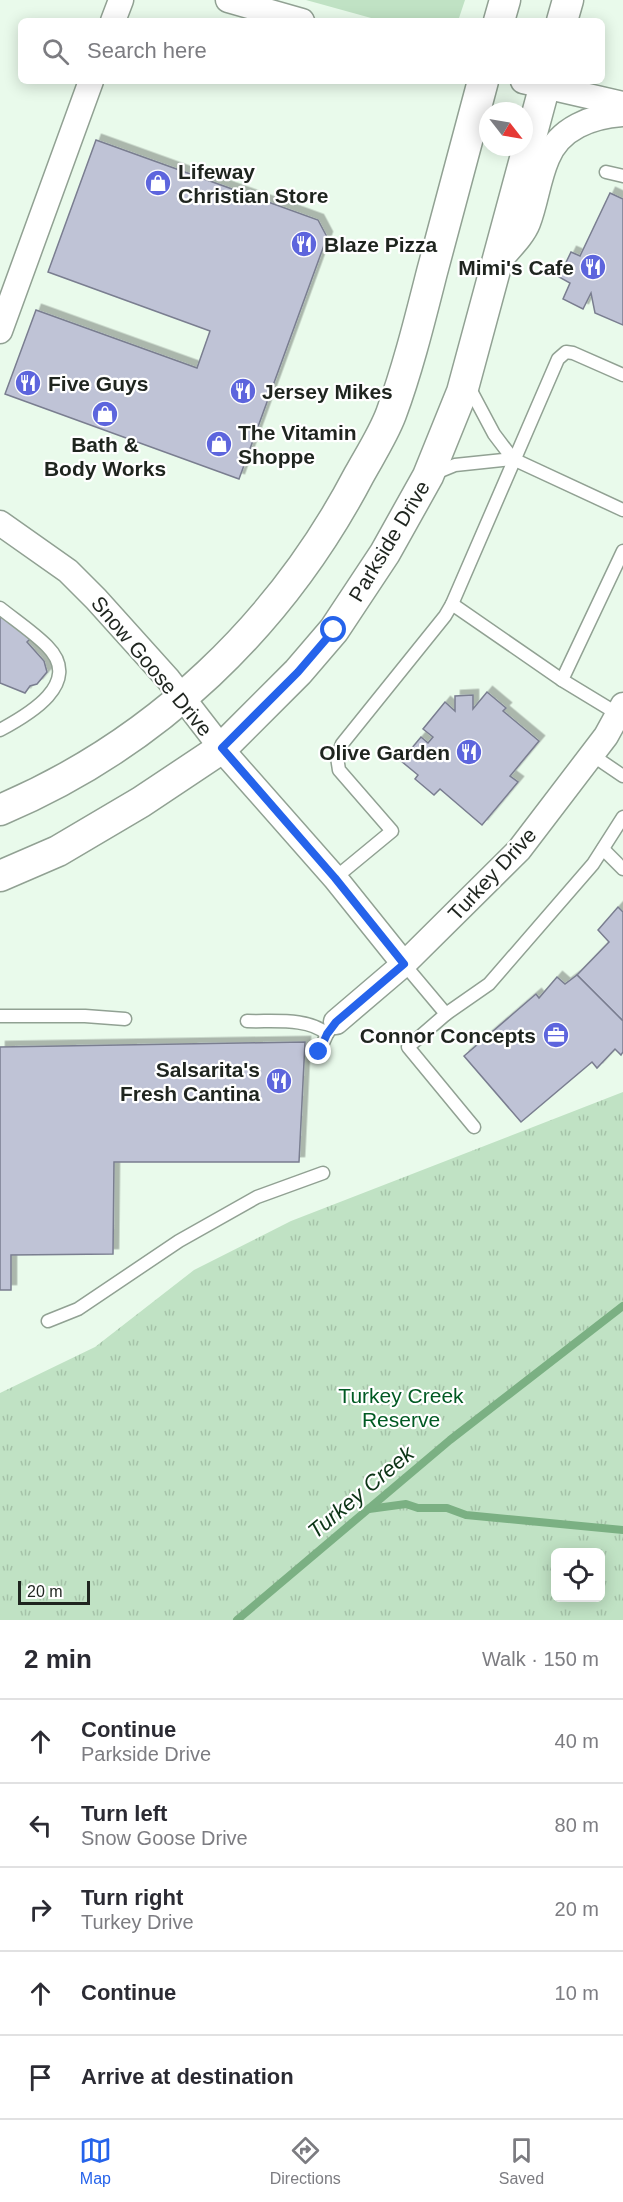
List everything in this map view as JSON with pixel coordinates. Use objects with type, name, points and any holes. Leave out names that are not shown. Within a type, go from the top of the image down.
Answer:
[{"type":"street","points":[[114,18],[121,0]]},
{"type":"street","points":[[228,0],[291,18]]},
{"type":"street","points":[[500,18],[505,0]]},
{"type":"street","points":[[563,18],[568,0]]},
{"type":"street","points":[[0,331],[90,84]]},
{"type":"street","points":[[0,810],[35,796],[115,748],[182,699],[218,667],[266,614],[324,538],[391,415],[421,316],[482,84]]},
{"type":"street","name":"Parkside Drive","points":[[0,876],[58,851],[141,802],[222,748],[298,672],[334,630],[385,553],[428,476],[465,381],[497,264],[538,84]]},
{"type":"street","points":[[542,84],[623,104]]},
{"type":"street","points":[[497,264],[527,225],[547,158],[557,142],[566,133],[588,121],[623,114]]},
{"type":"street","name":"Snow Goose Drive","points":[[0,523],[68,571],[96,599],[168,679],[222,748],[335,878],[404,964]]},
{"type":"street","name":"Turkey Drive","points":[[332,1028],[404,964],[519,850],[606,736],[621,710]]},
{"type":"lane","points":[[606,172],[623,176]]},
{"type":"lane","points":[[335,878],[392,831],[339,770],[337,757],[342,744],[445,616],[452,604],[558,359],[566,352],[573,353],[623,375]]},
{"type":"lane","points":[[465,381],[494,434],[513,459],[623,510]]},
{"type":"lane","points":[[428,476],[455,465],[513,459]]},
{"type":"lane","points":[[562,680],[623,551]]},
{"type":"lane","points":[[452,604],[562,680],[621,710]]},
{"type":"lane","points":[[0,608],[47,646],[55,656],[59,670],[57,685],[52,694],[26,716],[0,730]]},
{"type":"lane","points":[[592,755],[623,776]]},
{"type":"lane","points":[[474,1127],[408,1047],[446,1014],[489,984],[593,864],[623,817]]},
{"type":"lane","points":[[603,849],[623,869]]},
{"type":"lane","points":[[404,964],[446,1014]]},
{"type":"lane","points":[[0,1016],[85,1016],[125,1019]]},
{"type":"lane","points":[[247,1021],[299,1023],[332,1028],[319,1052]]},
{"type":"lane","points":[[48,1321],[78,1309],[179,1241],[257,1197],[323,1173]]},
{"type":"green space","points":[[306,0],[465,0],[459,18],[371,18]]},
{"type":"green space","name":"Turkey Creek Reserve","points":[[623,1092],[623,1620],[0,1620],[0,1393],[95,1347],[194,1270],[291,1221]]},
{"type":"building","points":[[96,140],[318,220],[327,237],[239,479],[5,394],[36,310],[197,368],[210,331],[48,272]]},
{"type":"building","name":"Mimi's Cafe","points":[[610,193],[623,199],[623,325],[595,313],[591,293],[583,309],[563,299],[570,283],[559,277],[571,252],[580,256]]},
{"type":"building","points":[[0,615],[30,639],[27,642],[44,661],[47,672],[25,693],[0,683]]},
{"type":"building","name":"Olive Garden","points":[[487,692],[506,708],[503,711],[539,741],[510,776],[518,782],[482,825],[440,789],[434,795],[415,779],[418,775],[401,761],[421,737],[428,743],[433,737],[423,729],[445,702],[455,711],[455,696],[473,695],[473,709]]},
{"type":"building","points":[[618,907],[623,912],[623,1021],[577,975],[609,942],[598,930]]},
{"type":"building","name":"Connor Concepts","points":[[577,975],[623,1021],[623,1052],[621,1055],[615,1049],[597,1068],[592,1062],[521,1122],[464,1056],[536,994],[539,998],[557,977],[565,984]]},
{"type":"building","points":[[305,1042],[299,1162],[114,1162],[113,1254],[11,1255],[11,1290],[0,1290],[0,1047]]},
{"type":"waterway","name":"Turkey Creek","points":[[237,1620],[450,1440],[623,1306]]},
{"type":"waterway","points":[[369,1509],[406,1504],[418,1508],[447,1508],[466,1515],[623,1530]]},
{"type":"place","name":"Lifeway Christian Store","points":[[158,183]]},
{"type":"place","name":"Blaze Pizza","points":[[304,244]]},
{"type":"place","name":"Mimi's Cafe","points":[[593,267]]},
{"type":"place","name":"Five Guys","points":[[28,383]]},
{"type":"place","name":"Jersey Mikes","points":[[243,391]]},
{"type":"place","name":"Bath & Body Works","points":[[105,414]]},
{"type":"place","name":"The Vitamin Shoppe","points":[[219,444]]},
{"type":"place","name":"Olive Garden","points":[[469,752]]},
{"type":"place","name":"Connor Concepts","points":[[556,1035]]},
{"type":"place","name":"Salsarita's Fresh Cantina","points":[[279,1081]]},
{"type":"route","points":[[319,1052],[327,1034],[336,1022],[404,964],[335,878],[222,748],[298,672],[334,630]]}]
